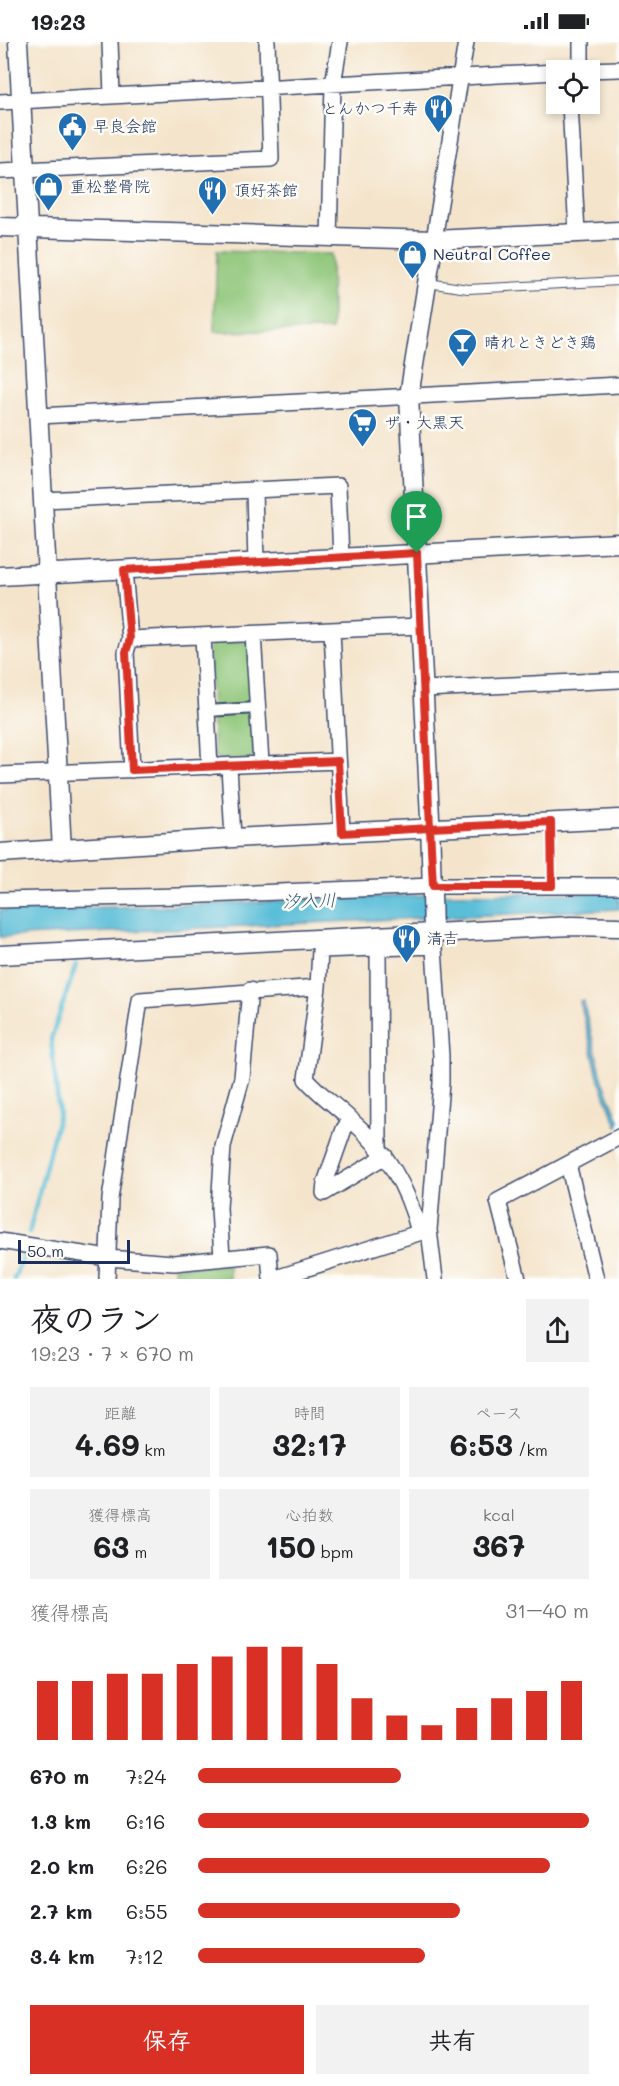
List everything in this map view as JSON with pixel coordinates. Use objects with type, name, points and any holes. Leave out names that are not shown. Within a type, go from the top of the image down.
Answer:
[{"type":"street","points":[[18,42],[62,850]]},
{"type":"street","points":[[110,42],[112,95]]},
{"type":"street","points":[[0,171],[271,159],[267,42]]},
{"type":"street","points":[[329,238],[333,84],[340,42]]},
{"type":"street","points":[[424,1231],[441,1083],[409,396],[466,42]]},
{"type":"street","points":[[581,42],[582,60]]},
{"type":"street","points":[[600,70],[619,69]]},
{"type":"street","points":[[0,102],[546,73]]},
{"type":"street","points":[[571,114],[577,233]]},
{"type":"street","points":[[0,227],[434,240],[619,231]]},
{"type":"street","points":[[39,416],[619,385]]},
{"type":"street","points":[[44,500],[338,486],[341,558]]},
{"type":"street","points":[[254,490],[256,562]]},
{"type":"street","points":[[0,576],[619,543]]},
{"type":"street","points":[[124,570],[130,639],[126,652],[132,770]]},
{"type":"street","points":[[130,639],[420,626]]},
{"type":"street","points":[[332,631],[342,833]]},
{"type":"street","points":[[253,634],[261,763]]},
{"type":"street","points":[[203,637],[210,767]]},
{"type":"street","points":[[424,689],[619,680]]},
{"type":"street","points":[[207,711],[257,708]]},
{"type":"street","points":[[0,775],[338,761]]},
{"type":"street","points":[[229,766],[233,838]]},
{"type":"street","points":[[0,853],[233,838],[619,819]]},
{"type":"street","points":[[0,900],[180,896],[433,886],[619,885]]},
{"type":"street","points":[[435,1279],[424,1231],[413,1206],[382,1152],[351,1119],[315,1090],[306,1079],[318,987],[320,950],[378,948],[571,926],[619,927]]},
{"type":"street","points":[[0,955],[434,940]]},
{"type":"street","points":[[378,948],[382,1152]]},
{"type":"street","points":[[107,1279],[110,1199],[140,1000],[250,990],[318,987]]},
{"type":"street","points":[[222,1258],[219,1208],[223,1146],[242,1078],[250,990]]},
{"type":"street","points":[[351,1119],[344,1129],[324,1193],[382,1152]]},
{"type":"street","points":[[518,1279],[498,1201],[619,1137]]},
{"type":"street","points":[[568,1164],[596,1279]]},
{"type":"street","points":[[0,1241],[108,1258],[174,1263],[269,1254],[272,1279],[424,1231]]},
{"type":"lane","points":[[428,283],[468,289],[619,281]]},
{"type":"path","points":[[551,822],[552,886]]},
{"type":"green space","points":[[217,251],[331,254],[332,330],[214,332]]},
{"type":"green space","points":[[245,641],[251,645],[254,760],[220,760],[214,755],[209,649],[213,642]]},
{"type":"green space","points":[[229,1265],[229,1279],[175,1279],[174,1267]]},
{"type":"water","name":"汐入川","points":[[619,893],[619,909],[0,937],[0,910],[454,894]]},
{"type":"water","points":[[580,1001],[583,1001],[603,1081],[619,1120],[618,1128],[599,1080]]},
{"type":"waterway","points":[[29,1233],[59,1113],[51,1039],[76,965]]},
{"type":"waterway","points":[[14,1279],[24,1254]]},
{"type":"place","name":"とんかつ千寿","points":[[439,134]]},
{"type":"place","name":"早良会館","points":[[72,152]]},
{"type":"place","name":"重松整骨院","points":[[49,212]]},
{"type":"place","name":"頂好茶館","points":[[213,216]]},
{"type":"place","name":"Neutral Coffee","points":[[412,280]]},
{"type":"place","name":"晴れときどき鶏","points":[[463,368]]},
{"type":"place","name":"ザ・大黒天","points":[[363,448]]},
{"type":"place","name":"清吉","points":[[406,964]]},
{"type":"route","points":[[417,553],[124,570],[130,639],[126,652],[132,770],[338,761],[342,833],[430,828],[433,886],[552,886],[551,822],[430,828],[417,553]]}]
